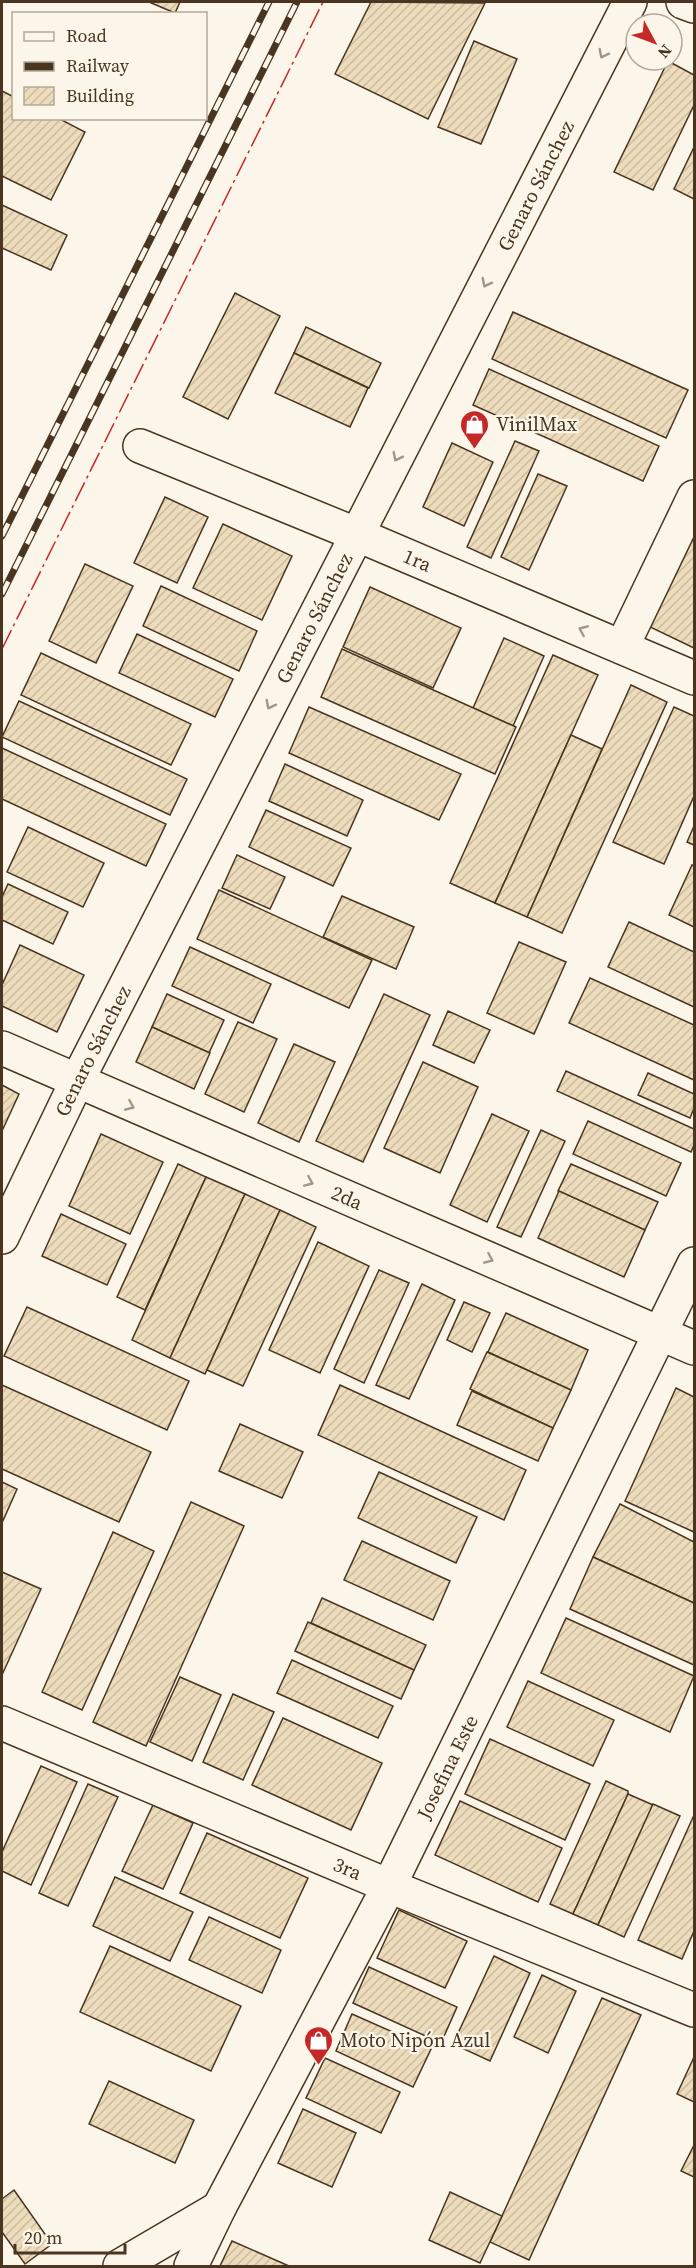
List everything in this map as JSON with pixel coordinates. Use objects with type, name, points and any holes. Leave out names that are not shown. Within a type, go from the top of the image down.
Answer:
[{"type":"street","name":"Genaro Sánchez","points":[[2,1237],[76,1083],[630,2]]},
{"type":"street","points":[[683,2],[694,6]]},
{"type":"street","name":"1ra","points":[[140,446],[358,535],[694,678]]},
{"type":"street","points":[[622,647],[694,497]]},
{"type":"street","name":"2da","points":[[2,1048],[76,1083],[694,1348]]},
{"type":"street","name":"Josefina Este","points":[[191,2266],[219,2208],[389,1886],[694,1264]]},
{"type":"street","name":"3ra","points":[[2,1723],[389,1886],[694,2010]]},
{"type":"street","points":[[120,2266],[219,2208]]},
{"type":"building","points":[[149,2],[180,2],[175,12]]},
{"type":"building","points":[[371,2],[485,3],[428,119],[335,74]]},
{"type":"building","points":[[474,41],[517,59],[481,144],[438,127]]},
{"type":"building","points":[[684,70],[694,75],[694,105],[653,190],[614,172],[663,72],[684,72]]},
{"type":"building","points":[[2,91],[12,96],[12,120],[62,120],[85,132],[51,200],[2,176]]},
{"type":"building","points":[[694,147],[694,199],[674,189]]},
{"type":"building","points":[[2,205],[67,235],[51,270],[2,248]]},
{"type":"building","points":[[235,293],[280,316],[228,419],[183,397]]},
{"type":"building","points":[[513,312],[688,390],[666,438],[492,359]]},
{"type":"building","points":[[306,327],[381,363],[369,388],[294,353]]},
{"type":"building","points":[[294,353],[368,388],[350,427],[275,393]]},
{"type":"building","points":[[489,369],[659,446],[643,481],[473,405]]},
{"type":"building","points":[[515,441],[539,451],[491,558],[467,547]]},
{"type":"building","points":[[452,443],[493,462],[464,526],[423,507]]},
{"type":"building","points":[[538,474],[567,486],[529,570],[501,557]]},
{"type":"building","points":[[165,497],[208,517],[177,583],[134,563]]},
{"type":"building","points":[[223,524],[292,556],[262,620],[193,588]]},
{"type":"building","points":[[694,526],[694,648],[648,626]]},
{"type":"building","points":[[85,564],[133,586],[96,663],[49,641]]},
{"type":"building","points":[[161,586],[257,631],[239,671],[143,626]]},
{"type":"building","points":[[370,587],[461,628],[433,688],[343,647]]},
{"type":"building","points":[[137,634],[233,679],[215,717],[119,673]]},
{"type":"building","points":[[504,638],[544,656],[513,726],[473,708]]},
{"type":"building","points":[[342,649],[516,727],[495,774],[321,697]]},
{"type":"building","points":[[41,653],[191,724],[171,765],[21,695]]},
{"type":"building","points":[[553,655],[598,675],[495,903],[450,883]]},
{"type":"building","points":[[631,685],[667,702],[562,933],[527,917]]},
{"type":"building","points":[[19,701],[187,779],[170,815],[2,737]]},
{"type":"building","points":[[309,707],[461,774],[439,820],[289,753]]},
{"type":"building","points":[[674,707],[694,716],[694,796],[664,864],[613,842]]},
{"type":"building","points":[[571,735],[602,749],[527,917],[495,903]]},
{"type":"building","points":[[2,748],[166,824],[146,866],[2,799]]},
{"type":"building","points":[[285,764],[363,800],[347,836],[269,801]]},
{"type":"building","points":[[266,810],[351,848],[333,886],[249,847]]},
{"type":"building","points":[[694,826],[694,845],[687,842]]},
{"type":"building","points":[[28,827],[104,863],[83,907],[7,872]]},
{"type":"building","points":[[237,855],[285,877],[270,909],[222,888]]},
{"type":"building","points":[[692,865],[694,866],[694,927],[669,915]]},
{"type":"building","points":[[8,884],[68,912],[53,944],[2,920],[2,897]]},
{"type":"building","points":[[219,890],[372,960],[349,1008],[197,939]]},
{"type":"building","points":[[342,896],[414,927],[396,969],[323,937]]},
{"type":"building","points":[[629,922],[694,952],[694,1007],[608,967]]},
{"type":"building","points":[[519,942],[566,962],[534,1034],[487,1013]]},
{"type":"building","points":[[20,945],[84,975],[57,1032],[2,1006],[2,985]]},
{"type":"building","points":[[190,947],[271,984],[253,1023],[172,986]]},
{"type":"building","points":[[590,978],[694,1025],[694,1080],[569,1023]]},
{"type":"building","points":[[167,994],[224,1020],[209,1053],[152,1027]]},
{"type":"building","points":[[384,994],[430,1015],[363,1162],[316,1141]]},
{"type":"building","points":[[448,1011],[490,1030],[474,1063],[433,1045]]},
{"type":"building","points":[[238,1022],[277,1039],[244,1112],[205,1094]]},
{"type":"building","points":[[152,1027],[210,1053],[194,1089],[136,1062]]},
{"type":"building","points":[[294,1044],[335,1062],[299,1142],[258,1123]]},
{"type":"building","points":[[423,1062],[478,1087],[440,1173],[384,1148]]},
{"type":"building","points":[[566,1071],[694,1129],[694,1145],[691,1152],[557,1091]]},
{"type":"building","points":[[648,1073],[694,1094],[694,1108],[690,1118],[638,1095]]},
{"type":"building","points":[[2,1085],[19,1094],[2,1131]]},
{"type":"building","points":[[492,1114],[529,1131],[487,1222],[450,1205]]},
{"type":"building","points":[[588,1121],[681,1163],[666,1196],[573,1154]]},
{"type":"building","points":[[541,1130],[565,1141],[521,1237],[497,1227]]},
{"type":"building","points":[[101,1134],[163,1162],[130,1234],[69,1206]]},
{"type":"building","points":[[178,1164],[206,1177],[145,1310],[117,1297]]},
{"type":"building","points":[[571,1164],[658,1202],[645,1230],[558,1191]]},
{"type":"building","points":[[206,1177],[245,1194],[170,1358],[132,1340]]},
{"type":"building","points":[[559,1191],[645,1230],[624,1277],[538,1238]]},
{"type":"building","points":[[245,1194],[280,1210],[205,1374],[170,1358]]},
{"type":"building","points":[[280,1210],[316,1227],[243,1386],[207,1370]]},
{"type":"building","points":[[61,1214],[126,1244],[107,1285],[42,1256]]},
{"type":"building","points":[[318,1242],[369,1266],[320,1373],[269,1350]]},
{"type":"building","points":[[379,1270],[409,1283],[364,1383],[334,1369]]},
{"type":"building","points":[[422,1284],[455,1300],[409,1399],[376,1385]]},
{"type":"building","points":[[464,1302],[490,1313],[472,1352],[447,1340]]},
{"type":"building","points":[[27,1307],[189,1381],[167,1430],[4,1356]]},
{"type":"building","points":[[506,1313],[588,1350],[571,1390],[488,1352]]},
{"type":"building","points":[[487,1352],[571,1390],[553,1428],[470,1389]]},
{"type":"building","points":[[2,1385],[151,1452],[119,1522],[2,1469]]},
{"type":"building","points":[[340,1385],[526,1470],[504,1520],[318,1435]]},
{"type":"building","points":[[676,1388],[694,1397],[694,1532],[625,1501]]},
{"type":"building","points":[[472,1391],[553,1428],[538,1461],[457,1425]]},
{"type":"building","points":[[240,1424],[303,1452],[282,1498],[219,1471]]},
{"type":"building","points":[[379,1472],[477,1517],[456,1563],[358,1518]]},
{"type":"building","points":[[2,1482],[17,1489],[2,1523]]},
{"type":"building","points":[[191,1502],[244,1526],[146,1746],[93,1722]]},
{"type":"building","points":[[620,1504],[694,1542],[694,1603],[593,1557]]},
{"type":"building","points":[[113,1532],[154,1551],[82,1710],[42,1692]]},
{"type":"building","points":[[362,1541],[450,1581],[433,1620],[344,1580]]},
{"type":"building","points":[[593,1557],[694,1603],[694,1665],[570,1609]]},
{"type":"building","points":[[2,1572],[41,1589],[2,1675]]},
{"type":"building","points":[[322,1598],[426,1645],[414,1670],[311,1623]]},
{"type":"building","points":[[566,1618],[694,1676],[670,1732],[541,1673]]},
{"type":"building","points":[[308,1622],[414,1670],[401,1699],[295,1651]]},
{"type":"building","points":[[292,1660],[393,1706],[378,1738],[277,1693]]},
{"type":"building","points":[[180,1677],[221,1695],[192,1761],[150,1742]]},
{"type":"building","points":[[528,1681],[614,1720],[593,1766],[507,1727]]},
{"type":"building","points":[[233,1694],[274,1712],[243,1780],[203,1762]]},
{"type":"building","points":[[283,1718],[382,1763],[351,1830],[252,1785]]},
{"type":"building","points":[[490,1739],[590,1784],[565,1840],[465,1794]]},
{"type":"building","points":[[41,1766],[77,1782],[31,1885],[2,1871],[2,1852]]},
{"type":"building","points":[[606,1781],[628,1791],[628,1794],[573,1914],[550,1904]]},
{"type":"building","points":[[88,1784],[118,1797],[68,1906],[39,1893]]},
{"type":"building","points":[[628,1794],[653,1805],[598,1925],[573,1914]]},
{"type":"building","points":[[460,1801],[562,1848],[538,1902],[435,1855]]},
{"type":"building","points":[[653,1804],[680,1816],[624,1937],[598,1925]]},
{"type":"building","points":[[153,1805],[193,1823],[163,1889],[122,1871]]},
{"type":"building","points":[[694,1815],[694,1931],[682,1959],[638,1940]]},
{"type":"building","points":[[207,1833],[308,1878],[280,1938],[180,1893]]},
{"type":"building","points":[[115,1877],[193,1912],[170,1961],[93,1926]]},
{"type":"building","points":[[399,1910],[467,1941],[445,1988],[377,1958]]},
{"type":"building","points":[[209,1917],[281,1950],[262,1993],[189,1960]]},
{"type":"building","points":[[110,1946],[241,2006],[211,2071],[80,2012]]},
{"type":"building","points":[[494,1956],[530,1973],[490,2061],[453,2044]]},
{"type":"building","points":[[369,1967],[457,2007],[441,2043],[353,2003]]},
{"type":"building","points":[[542,1975],[576,1991],[548,2053],[514,2037]]},
{"type":"building","points":[[602,1998],[641,2015],[529,2260],[490,2242]]},
{"type":"building","points":[[352,2014],[431,2049],[413,2087],[336,2051]]},
{"type":"building","points":[[694,2057],[694,2102],[677,2094]]},
{"type":"building","points":[[325,2058],[400,2092],[381,2133],[306,2098]]},
{"type":"building","points":[[109,2081],[194,2120],[175,2163],[89,2124]]},
{"type":"building","points":[[303,2109],[356,2133],[332,2187],[278,2163]]},
{"type":"building","points":[[694,2145],[694,2177],[681,2171]]},
{"type":"building","points":[[14,2190],[52,2244],[25,2264],[2,2232],[2,2199]]},
{"type":"building","points":[[450,2192],[502,2216],[480,2263],[429,2240]]},
{"type":"building","points":[[232,2241],[289,2266],[220,2266]]},
{"type":"railway","points":[[2,536],[269,2]]},
{"type":"railway","points":[[2,594],[297,2]]},
{"type":"power","points":[[2,649],[323,2]]},
{"type":"place","name":"VinilMax","points":[[475,450]]},
{"type":"place","name":"Moto Nipón Azul","points":[[319,2066]]}]
